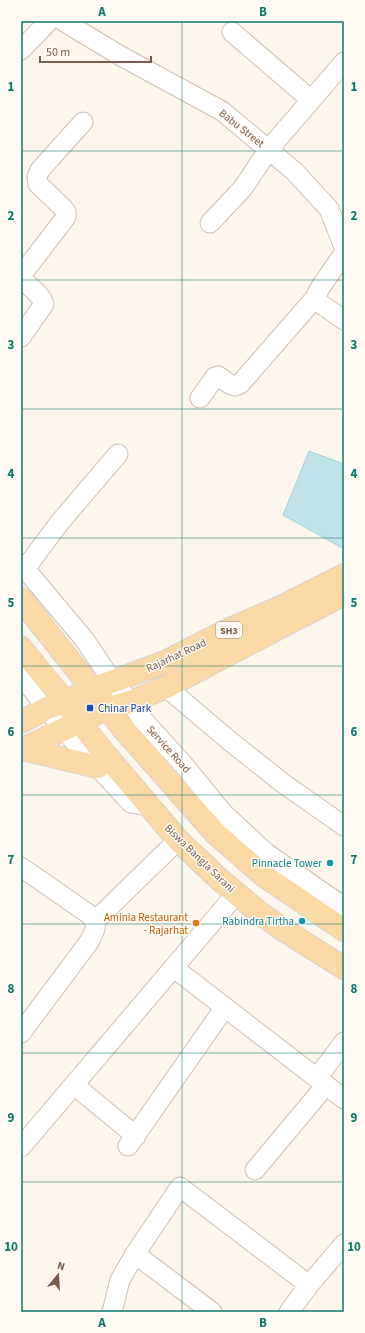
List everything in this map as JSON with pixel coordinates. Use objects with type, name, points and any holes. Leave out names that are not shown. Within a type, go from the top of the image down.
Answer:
[{"type":"main road","name":"Rajarhat Road","points":[[92,689],[165,662],[230,629],[282,607],[344,575]]},
{"type":"main road","name":"Rajarhat Road","points":[[131,702],[166,687],[344,594]]},
{"type":"main road","points":[[21,599],[126,732],[192,808],[226,844],[248,864],[278,886],[344,930]]},
{"type":"main road","points":[[21,648],[56,705],[71,726]]},
{"type":"main road","name":"SH3","points":[[21,722],[92,689]]},
{"type":"main road","name":"SH3","points":[[22,749],[108,708],[131,702]]},
{"type":"main road","name":"Biswa Bangla Sarani","points":[[71,726],[99,747],[178,840],[218,879],[282,929],[344,968]]},
{"type":"main road","points":[[22,749],[98,767]]},
{"type":"street","points":[[21,50],[49,21]]},
{"type":"street","name":"Babu Street","points":[[63,21],[119,55],[222,111],[294,171],[329,209],[344,247]]},
{"type":"street","points":[[232,32],[311,100]]},
{"type":"street","points":[[210,223],[243,188],[269,149],[344,62]]},
{"type":"street","points":[[21,337],[44,304],[43,299],[24,282],[22,278],[23,273],[66,217],[66,212],[63,208],[38,184],[37,177],[40,170],[83,122]]},
{"type":"street","points":[[200,398],[215,377],[218,376],[222,378],[231,386],[240,384],[315,298],[320,288],[344,253]]},
{"type":"street","points":[[315,298],[320,304],[344,320]]},
{"type":"street","points":[[23,566],[118,454]]},
{"type":"street","name":"Service Road","points":[[23,566],[84,640],[113,682],[131,702],[142,718],[183,764],[223,813],[266,853],[344,907]]},
{"type":"street","points":[[21,675],[56,705]]},
{"type":"street","points":[[166,687],[236,747],[284,784],[344,826]]},
{"type":"street","points":[[71,726],[98,767],[131,803],[149,806]]},
{"type":"street","points":[[95,922],[178,840]]},
{"type":"street","points":[[21,1033],[89,942],[96,928],[95,922],[90,915],[25,877]]},
{"type":"street","points":[[21,1147],[236,894]]},
{"type":"street","points":[[174,968],[344,1099]]},
{"type":"street","points":[[74,1085],[132,1141],[226,1007]]},
{"type":"street","points":[[255,1170],[321,1081],[344,1042]]},
{"type":"street","points":[[112,1312],[119,1284],[134,1254],[180,1187],[309,1285]]},
{"type":"street","points":[[289,1312],[309,1285],[344,1244]]},
{"type":"street","points":[[134,1254],[212,1312]]},
{"type":"water","points":[[309,451],[344,464],[344,549],[283,515]]},
{"type":"place","name":"Chinar Park","points":[[90,708]]},
{"type":"place","name":"Pinnacle Tower","points":[[330,863]]},
{"type":"place","name":"Rabindra Tirtha","points":[[302,921]]},
{"type":"place","name":"Aminia Restaurant - Rajarhat","points":[[196,923]]}]
